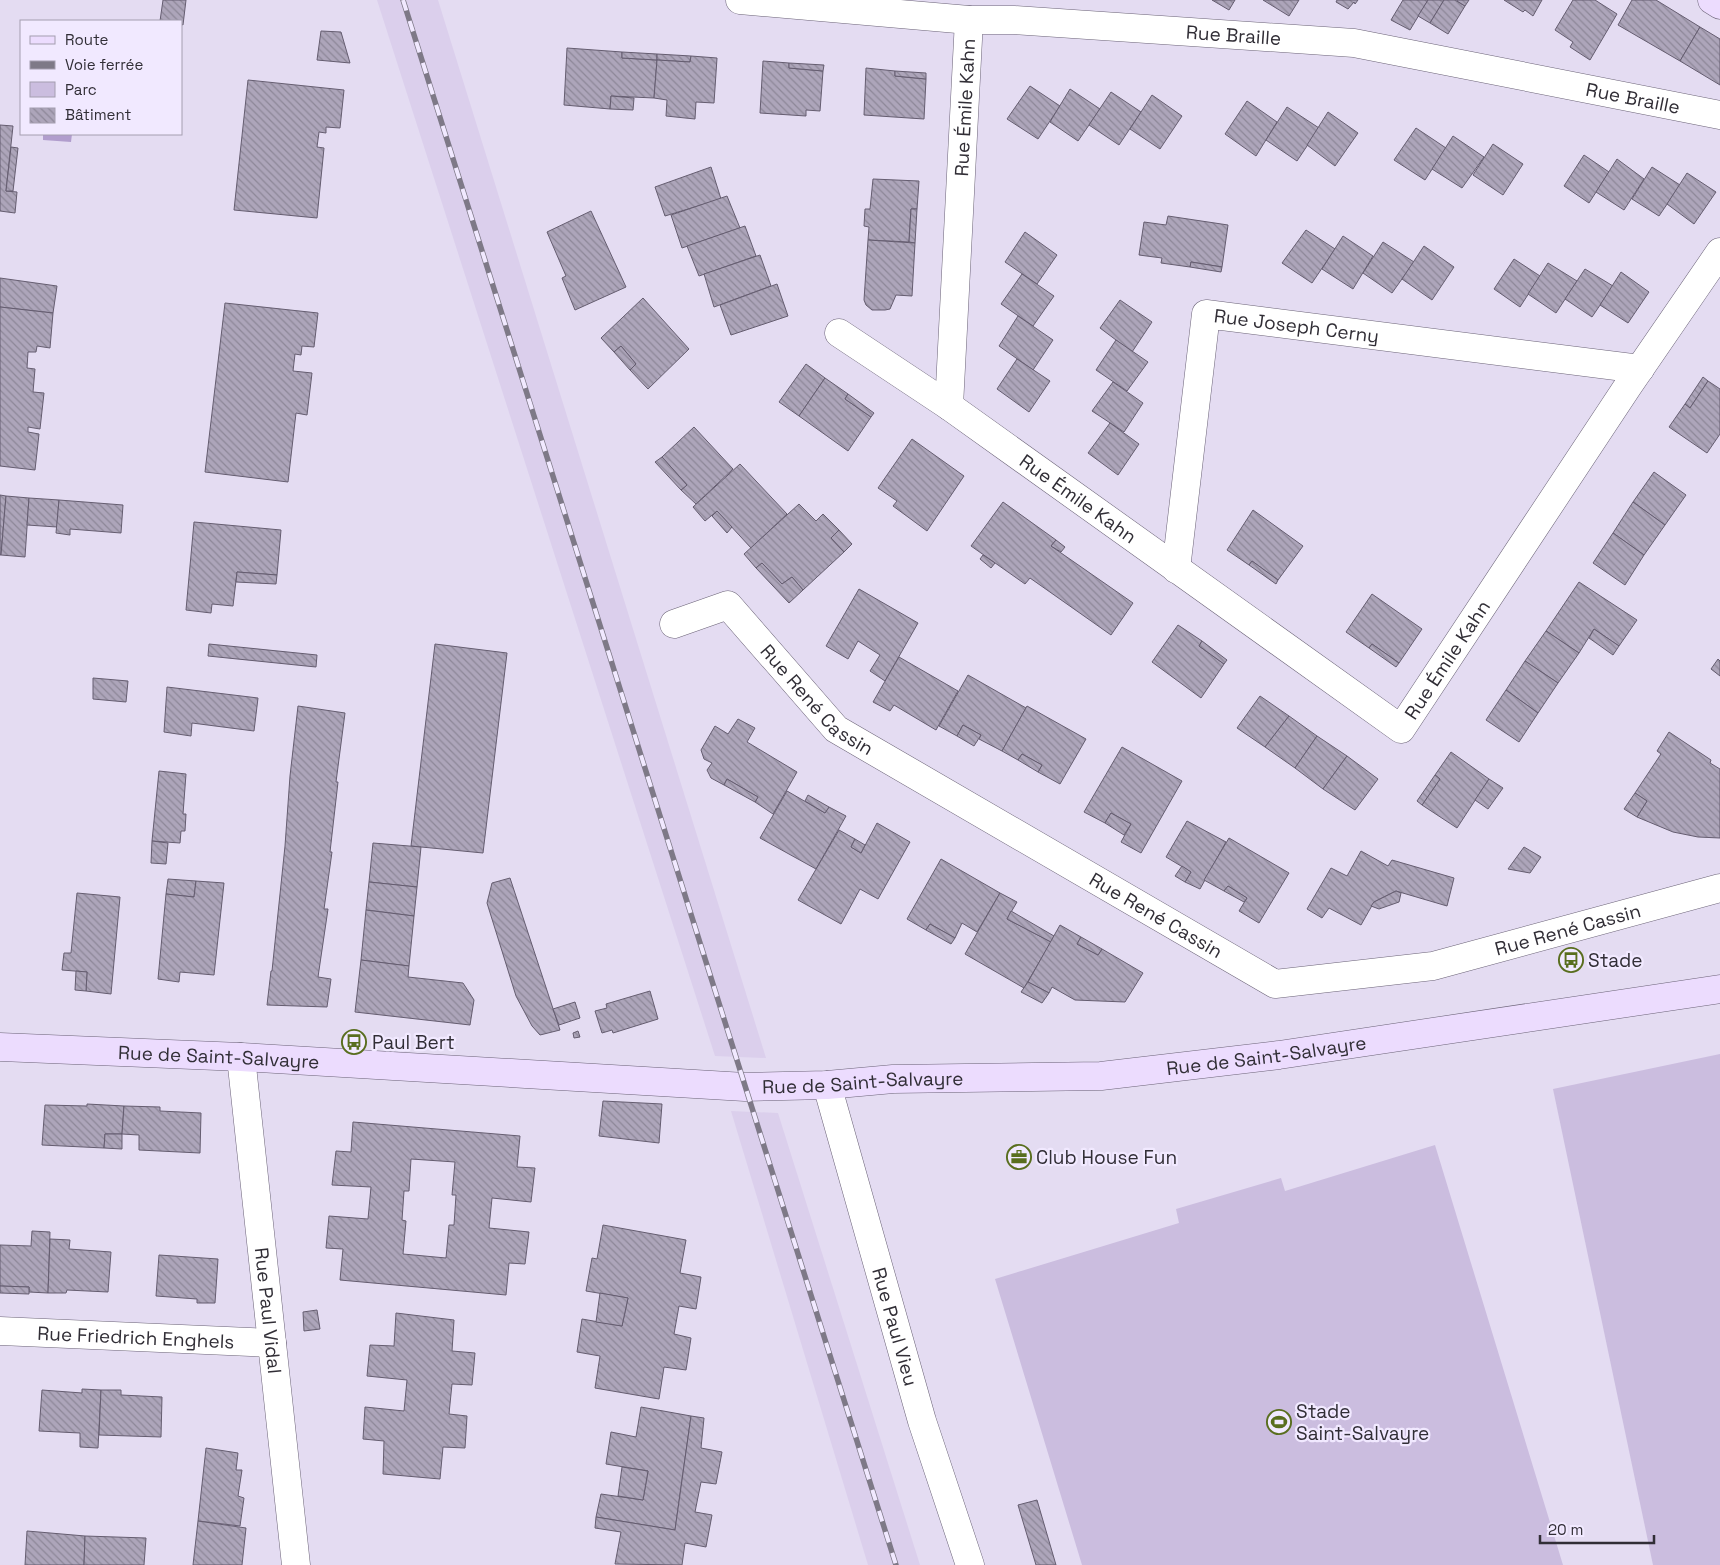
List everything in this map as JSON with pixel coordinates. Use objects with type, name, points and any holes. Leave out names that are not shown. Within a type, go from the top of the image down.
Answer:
[{"type":"street","name":"Rue Braille","points":[[740,0],[969,20],[1014,20],[1354,43],[1720,115]]},
{"type":"street","points":[[1712,0],[1720,5]]},
{"type":"street","name":"Rue Émile Kahn","points":[[949,406],[969,20]]},
{"type":"street","name":"Rue Émile Kahn","points":[[839,333],[949,406],[1402,729],[1640,369],[1720,252]]},
{"type":"street","name":"Rue Joseph Cerny","points":[[1176,569],[1206,314],[1640,369]]},
{"type":"street","name":"Rue René Cassin","points":[[674,624],[728,604],[836,729],[1275,984],[1433,966],[1720,888]]},
{"type":"street","name":"Rue de Saint-Salvayre","points":[[0,1047],[241,1057],[745,1087],[827,1085],[893,1079],[1101,1076],[1279,1055],[1720,989]]},
{"type":"street","name":"Rue Paul Vidal","points":[[241,1057],[296,1565]]},
{"type":"street","name":"Rue Paul Vieu","points":[[827,1085],[922,1422],[970,1565]]},
{"type":"street","name":"Rue Friedrich Enghels","points":[[0,1331],[272,1343]]},
{"type":"shaded area","points":[[377,0],[438,0],[766,1058],[715,1056]]},
{"type":"shaded area","points":[[43,135],[72,135],[71,142],[43,140]]},
{"type":"shaded area","points":[[731,1111],[778,1113],[920,1565],[868,1565]]},
{"type":"green space","points":[[1720,1054],[1720,1565],[1653,1565],[1553,1089]]},
{"type":"green space","name":"Stade Saint-Salvayre","points":[[1435,1145],[1563,1565],[1082,1565],[995,1279],[1179,1223],[1176,1209],[1281,1178],[1285,1191]]},
{"type":"building","points":[[163,0],[186,0],[183,25],[182,20],[160,20]]},
{"type":"building","points":[[1212,0],[1235,0],[1229,10]]},
{"type":"building","points":[[1263,0],[1299,0],[1289,16]]},
{"type":"building","points":[[1337,0],[1358,0],[1348,9],[1336,2]]},
{"type":"building","points":[[1403,0],[1428,0],[1410,30],[1391,20]]},
{"type":"building","points":[[1428,0],[1444,0],[1430,23],[1418,16]]},
{"type":"building","points":[[1444,0],[1455,0],[1465,6],[1448,34],[1430,23]]},
{"type":"building","points":[[1457,0],[1469,0],[1465,6]]},
{"type":"building","points":[[1504,0],[1542,0],[1533,16]]},
{"type":"building","points":[[1573,0],[1595,0],[1617,14],[1590,60],[1570,47],[1573,42],[1555,30]]},
{"type":"building","points":[[1632,0],[1656,0],[1700,27],[1680,61],[1618,25]]},
{"type":"building","points":[[1700,27],[1720,39],[1720,85],[1680,61]]},
{"type":"building","points":[[321,31],[341,32],[350,63],[317,60]]},
{"type":"building","points":[[567,48],[622,52],[622,58],[657,60],[654,98],[611,96],[610,109],[564,105]]},
{"type":"building","points":[[622,52],[657,54],[657,60],[622,58]]},
{"type":"building","points":[[657,54],[691,56],[690,62],[657,60]]},
{"type":"building","points":[[691,56],[717,58],[714,103],[696,102],[695,119],[666,116],[667,100],[654,98],[657,60],[690,62]]},
{"type":"building","points":[[763,61],[789,63],[789,68],[823,71],[820,111],[806,110],[806,116],[760,113]]},
{"type":"building","points":[[789,63],[824,65],[823,71],[789,68]]},
{"type":"building","points":[[866,68],[895,71],[895,76],[926,79],[924,119],[864,115]]},
{"type":"building","points":[[895,71],[926,73],[926,79],[895,76]]},
{"type":"building","points":[[248,80],[344,90],[340,128],[326,127],[326,133],[319,132],[317,147],[324,148],[317,218],[234,210]]},
{"type":"building","points":[[1030,86],[1060,106],[1038,139],[1007,119]]},
{"type":"building","points":[[1070,89],[1100,109],[1078,141],[1050,122]]},
{"type":"building","points":[[1111,92],[1141,112],[1119,145],[1089,125]]},
{"type":"building","points":[[1152,95],[1182,116],[1160,149],[1130,129]]},
{"type":"building","points":[[611,96],[634,98],[633,110],[610,109]]},
{"type":"building","points":[[1247,101],[1277,122],[1256,156],[1225,134]]},
{"type":"building","points":[[1287,107],[1319,128],[1297,161],[1266,140]]},
{"type":"building","points":[[1328,112],[1358,133],[1335,166],[1307,145]]},
{"type":"building","points":[[0,125],[13,126],[6,191],[17,192],[15,213],[0,211]]},
{"type":"building","points":[[1416,128],[1446,148],[1425,180],[1394,160]]},
{"type":"building","points":[[1453,136],[1484,157],[1462,188],[1432,169]]},
{"type":"building","points":[[1493,144],[1523,164],[1503,195],[1473,175]]},
{"type":"building","points":[[11,147],[18,148],[13,191],[6,191]]},
{"type":"building","points":[[1584,155],[1609,172],[1589,203],[1564,186]]},
{"type":"building","points":[[1617,159],[1644,179],[1624,210],[1596,192]]},
{"type":"building","points":[[711,167],[721,199],[665,216],[655,187]]},
{"type":"building","points":[[1652,167],[1680,185],[1659,216],[1632,199]]},
{"type":"building","points":[[1687,173],[1716,192],[1694,224],[1667,204]]},
{"type":"building","points":[[873,179],[919,181],[917,209],[911,209],[909,242],[868,240],[869,227],[864,226],[865,209],[870,209]]},
{"type":"building","points":[[727,196],[740,228],[682,248],[671,215]]},
{"type":"building","points":[[911,209],[917,209],[915,243],[909,242]]},
{"type":"building","points":[[591,211],[626,287],[575,310],[562,278],[566,276],[547,232]]},
{"type":"building","points":[[1168,216],[1228,225],[1222,267],[1191,262],[1190,267],[1161,263],[1162,258],[1139,255],[1144,222],[1166,225]]},
{"type":"building","points":[[745,226],[756,256],[699,276],[687,246]]},
{"type":"building","points":[[1306,230],[1335,249],[1312,283],[1282,263]]},
{"type":"building","points":[[1025,232],[1057,255],[1037,284],[1005,262]]},
{"type":"building","points":[[1343,236],[1373,256],[1353,289],[1322,269]]},
{"type":"building","points":[[868,240],[915,243],[912,296],[896,295],[890,309],[872,310],[866,305],[864,300]]},
{"type":"building","points":[[1383,242],[1414,262],[1392,293],[1363,273]]},
{"type":"building","points":[[1424,246],[1454,267],[1432,300],[1402,279]]},
{"type":"building","points":[[760,255],[771,286],[714,307],[704,274]]},
{"type":"building","points":[[1514,259],[1540,276],[1520,307],[1494,289]]},
{"type":"building","points":[[1191,262],[1222,267],[1221,272],[1190,267]]},
{"type":"building","points":[[1548,263],[1577,281],[1556,313],[1528,294]]},
{"type":"building","points":[[1585,269],[1613,286],[1592,317],[1565,299]]},
{"type":"building","points":[[1621,272],[1649,292],[1628,323],[1600,305]]},
{"type":"building","points":[[1022,274],[1054,296],[1033,326],[1001,304]]},
{"type":"building","points":[[0,278],[57,286],[53,313],[0,307]]},
{"type":"building","points":[[777,284],[788,316],[731,335],[720,305]]},
{"type":"building","points":[[643,298],[689,349],[648,389],[630,370],[636,364],[621,346],[614,352],[601,338]]},
{"type":"building","points":[[1120,300],[1152,322],[1132,352],[1100,328]]},
{"type":"building","points":[[225,303],[318,313],[314,347],[302,346],[301,355],[295,354],[293,371],[312,373],[307,415],[296,413],[288,482],[205,472]]},
{"type":"building","points":[[0,307],[53,313],[50,348],[37,346],[36,352],[28,352],[27,368],[35,369],[33,392],[44,393],[40,429],[28,427],[28,432],[39,434],[35,470],[0,466]]},
{"type":"building","points":[[1018,316],[1053,340],[1033,370],[999,346]]},
{"type":"building","points":[[1116,340],[1148,362],[1127,391],[1096,370]]},
{"type":"building","points":[[621,346],[636,364],[630,370],[614,352]]},
{"type":"building","points":[[1017,359],[1050,381],[1029,412],[997,389]]},
{"type":"building","points":[[806,364],[825,378],[799,416],[779,402]]},
{"type":"building","points":[[1703,377],[1708,381],[1690,408],[1685,404]]},
{"type":"building","points":[[825,378],[848,394],[845,399],[871,417],[848,451],[799,416]]},
{"type":"building","points":[[1708,381],[1720,389],[1720,434],[1707,453],[1669,427],[1685,404],[1690,408]]},
{"type":"building","points":[[1113,382],[1143,403],[1124,432],[1092,411]]},
{"type":"building","points":[[848,394],[874,413],[871,417],[845,399]]},
{"type":"building","points":[[1110,423],[1139,444],[1118,475],[1088,453]]},
{"type":"building","points":[[694,427],[733,469],[696,504],[681,490],[687,485],[662,457]]},
{"type":"building","points":[[912,439],[964,476],[927,531],[893,506],[897,501],[878,488]]},
{"type":"building","points":[[662,457],[687,485],[681,490],[655,462]]},
{"type":"building","points":[[740,464],[787,514],[751,548],[717,511],[705,521],[693,507]]},
{"type":"building","points":[[1654,472],[1686,495],[1665,525],[1633,502]]},
{"type":"building","points":[[0,495],[6,496],[1,555],[0,555]]},
{"type":"building","points":[[6,496],[29,498],[25,557],[1,555]]},
{"type":"building","points":[[29,498],[59,500],[57,527],[27,525]]},
{"type":"building","points":[[59,500],[123,505],[121,533],[70,529],[70,535],[56,533]]},
{"type":"building","points":[[1003,502],[1056,540],[1051,546],[1133,603],[1111,635],[1030,578],[1025,584],[971,546]]},
{"type":"building","points":[[1633,502],[1665,525],[1644,555],[1613,533]]},
{"type":"building","points":[[799,504],[816,521],[823,514],[839,530],[831,538],[844,552],[803,590],[792,577],[782,584],[762,563],[756,568],[744,554]]},
{"type":"building","points":[[1253,510],[1303,546],[1278,580],[1252,561],[1249,565],[1227,550]]},
{"type":"building","points":[[717,511],[732,527],[727,533],[712,516]]},
{"type":"building","points":[[194,522],[281,530],[277,575],[237,572],[233,606],[212,604],[211,613],[186,610]]},
{"type":"building","points":[[839,530],[852,544],[844,552],[831,538]]},
{"type":"building","points":[[1613,533],[1644,555],[1625,585],[1593,563]]},
{"type":"building","points":[[1056,540],[1065,547],[1061,552],[1051,546]]},
{"type":"building","points":[[983,555],[995,563],[991,568],[980,559]]},
{"type":"building","points":[[1252,561],[1278,580],[1276,584],[1249,565]]},
{"type":"building","points":[[762,563],[782,584],[792,577],[803,590],[789,603],[756,568]]},
{"type":"building","points":[[237,572],[277,575],[276,584],[236,582]]},
{"type":"building","points":[[1579,582],[1637,620],[1619,646],[1594,629],[1579,653],[1546,631]]},
{"type":"building","points":[[859,589],[918,623],[885,681],[870,671],[880,655],[858,641],[848,659],[826,646]]},
{"type":"building","points":[[1372,594],[1422,629],[1399,663],[1372,644],[1369,648],[1346,632]]},
{"type":"building","points":[[1178,625],[1202,641],[1199,646],[1224,664],[1201,698],[1152,662]]},
{"type":"building","points":[[1594,629],[1619,646],[1613,655],[1589,638]]},
{"type":"building","points":[[1546,631],[1579,653],[1558,683],[1525,661]]},
{"type":"building","points":[[1202,641],[1227,660],[1224,664],[1199,646]]},
{"type":"building","points":[[209,644],[317,655],[316,667],[208,656]]},
{"type":"building","points":[[435,644],[507,653],[483,853],[411,846]]},
{"type":"building","points":[[1372,644],[1399,663],[1396,667],[1369,648]]},
{"type":"building","points":[[899,657],[958,691],[936,730],[894,705],[890,711],[873,702]]},
{"type":"building","points":[[1718,659],[1720,661],[1720,676],[1711,669]]},
{"type":"building","points":[[1525,661],[1558,683],[1538,713],[1506,690]]},
{"type":"building","points":[[968,675],[1026,708],[1002,751],[979,739],[981,735],[963,725],[957,736],[939,726]]},
{"type":"building","points":[[93,678],[128,681],[126,702],[93,699]]},
{"type":"building","points":[[167,687],[258,698],[254,731],[192,723],[191,736],[164,732]]},
{"type":"building","points":[[1506,690],[1538,713],[1519,742],[1486,720]]},
{"type":"building","points":[[1260,696],[1289,716],[1265,747],[1237,728]]},
{"type":"building","points":[[298,706],[345,713],[336,782],[338,782],[330,852],[332,852],[324,909],[328,909],[318,977],[331,979],[327,1007],[267,1005],[285,846]]},
{"type":"building","points":[[1027,706],[1086,739],[1060,784],[1038,772],[1042,765],[1022,754],[1018,760],[1002,751]]},
{"type":"building","points":[[1289,716],[1317,736],[1295,768],[1265,747]]},
{"type":"building","points":[[738,719],[755,728],[747,742],[797,772],[773,814],[755,802],[758,797],[727,779],[724,785],[711,778],[707,770],[712,763],[704,759],[701,750],[715,726],[728,734]]},
{"type":"building","points":[[963,725],[981,735],[974,746],[957,736]]},
{"type":"building","points":[[1669,732],[1711,760],[1710,763],[1720,769],[1720,838],[1698,837],[1673,832],[1637,817],[1647,801],[1635,793],[1661,754],[1657,751]]},
{"type":"building","points":[[1317,736],[1347,756],[1323,789],[1295,768]]},
{"type":"building","points":[[1122,747],[1182,781],[1141,853],[1121,842],[1131,824],[1111,813],[1105,823],[1084,812]]},
{"type":"building","points":[[1451,752],[1489,779],[1457,828],[1422,805],[1440,779],[1435,775]]},
{"type":"building","points":[[1022,754],[1042,765],[1038,772],[1018,760]]},
{"type":"building","points":[[1347,756],[1378,779],[1355,810],[1323,789]]},
{"type":"building","points":[[159,771],[186,774],[183,814],[186,814],[185,831],[181,831],[180,843],[152,841]]},
{"type":"building","points":[[1435,775],[1440,779],[1422,805],[1417,801]]},
{"type":"building","points":[[727,779],[758,797],[755,802],[724,785]]},
{"type":"building","points":[[1489,779],[1503,788],[1488,809],[1475,800]]},
{"type":"building","points":[[787,791],[825,813],[829,807],[846,816],[816,869],[760,838]]},
{"type":"building","points":[[1635,793],[1647,801],[1637,817],[1624,809]]},
{"type":"building","points":[[808,795],[829,807],[825,813],[805,801]]},
{"type":"building","points":[[1111,813],[1131,824],[1124,835],[1105,823]]},
{"type":"building","points":[[1187,821],[1226,842],[1200,889],[1185,882],[1191,872],[1166,857]]},
{"type":"building","points":[[877,823],[910,842],[878,899],[860,889],[841,924],[798,900],[839,830],[855,839],[851,847],[861,853]]},
{"type":"building","points":[[1229,838],[1289,873],[1259,923],[1239,911],[1247,898],[1228,886],[1224,891],[1204,880]]},
{"type":"building","points":[[855,839],[865,845],[861,853],[851,847]]},
{"type":"building","points":[[152,841],[168,843],[166,864],[151,863]]},
{"type":"building","points":[[373,843],[421,847],[417,887],[369,882]]},
{"type":"building","points":[[1524,847],[1541,857],[1530,873],[1508,869]]},
{"type":"building","points":[[1361,851],[1388,866],[1392,860],[1454,878],[1447,906],[1396,891],[1374,902],[1361,925],[1329,908],[1322,918],[1307,909],[1331,868],[1347,876]]},
{"type":"building","points":[[941,859],[1000,893],[977,932],[962,923],[955,938],[930,924],[926,930],[907,919]]},
{"type":"building","points":[[1182,866],[1191,872],[1185,882],[1175,876]]},
{"type":"building","points":[[510,878],[560,1030],[540,1035],[532,1026],[516,996],[487,903],[492,883]]},
{"type":"building","points":[[168,879],[196,881],[194,897],[166,894]]},
{"type":"building","points":[[196,881],[224,883],[214,975],[180,972],[179,982],[158,979],[166,894],[194,897]]},
{"type":"building","points":[[369,882],[417,887],[414,916],[366,910]]},
{"type":"building","points":[[1228,886],[1247,898],[1244,902],[1224,891]]},
{"type":"building","points":[[1396,891],[1401,893],[1399,902],[1379,909],[1371,906],[1374,902]]},
{"type":"building","points":[[77,893],[120,897],[111,994],[86,991],[87,972],[62,970],[64,953],[71,953]]},
{"type":"building","points":[[1000,893],[1017,902],[1007,919],[1051,942],[1024,988],[965,954]]},
{"type":"building","points":[[366,910],[414,916],[409,966],[361,960]]},
{"type":"building","points":[[1011,911],[1054,936],[1051,942],[1007,919]]},
{"type":"building","points":[[930,924],[955,938],[951,944],[926,930]]},
{"type":"building","points":[[1060,925],[1081,937],[1077,944],[1098,955],[1102,949],[1143,973],[1125,1002],[1075,1000],[1052,987],[1049,993],[1028,982]]},
{"type":"building","points":[[1081,937],[1102,949],[1098,955],[1077,944]]},
{"type":"building","points":[[361,960],[409,966],[408,977],[463,983],[474,1000],[470,1025],[355,1012]]},
{"type":"building","points":[[76,971],[87,972],[86,991],[75,990]]},
{"type":"building","points":[[1028,982],[1049,993],[1042,1003],[1021,992]]},
{"type":"building","points":[[650,991],[658,1019],[613,1033],[612,1030],[602,1033],[595,1011],[607,1008],[606,1004]]},
{"type":"building","points":[[575,1002],[580,1018],[559,1025],[553,1009]]},
{"type":"building","points":[[578,1031],[580,1037],[574,1038],[573,1033]]},
{"type":"building","points":[[603,1101],[662,1104],[659,1143],[599,1136]]},
{"type":"building","points":[[87,1104],[124,1106],[122,1134],[105,1134],[104,1148],[42,1145],[45,1105],[87,1106]]},
{"type":"building","points":[[124,1106],[160,1107],[160,1111],[201,1113],[200,1153],[139,1150],[139,1135],[122,1134]]},
{"type":"building","points":[[353,1122],[520,1136],[517,1167],[535,1168],[531,1202],[492,1198],[489,1228],[529,1232],[525,1264],[509,1263],[506,1295],[340,1280],[343,1249],[326,1248],[329,1216],[368,1219],[371,1187],[332,1185],[336,1151],[351,1152]],"holes":[[[411,1159],[455,1162],[452,1195],[456,1195],[454,1225],[449,1225],[446,1258],[403,1254],[406,1221],[402,1220],[404,1191],[409,1191]]]},
{"type":"building","points":[[105,1134],[122,1134],[122,1149],[104,1148]]},
{"type":"building","points":[[603,1225],[686,1240],[680,1273],[701,1277],[696,1309],[679,1306],[674,1334],[691,1338],[686,1370],[664,1367],[659,1399],[595,1388],[600,1356],[577,1352],[582,1319],[622,1326],[628,1298],[586,1291],[592,1258],[597,1259]]},
{"type":"building","points":[[32,1231],[50,1232],[48,1293],[29,1292],[29,1287],[0,1286],[0,1245],[31,1246]]},
{"type":"building","points":[[50,1239],[70,1240],[69,1249],[111,1252],[108,1292],[67,1290],[66,1293],[48,1293]]},
{"type":"building","points":[[159,1255],[218,1259],[215,1303],[197,1303],[197,1299],[156,1296]]},
{"type":"building","points":[[0,1286],[29,1287],[29,1294],[0,1293]]},
{"type":"building","points":[[600,1293],[628,1298],[622,1326],[596,1322]]},
{"type":"building","points":[[317,1310],[320,1329],[304,1331],[303,1312]]},
{"type":"building","points":[[396,1313],[454,1320],[452,1351],[475,1353],[472,1385],[452,1384],[449,1414],[467,1416],[465,1448],[443,1447],[440,1479],[383,1474],[384,1441],[363,1439],[365,1407],[404,1411],[407,1380],[367,1376],[370,1345],[394,1346]]},
{"type":"building","points":[[82,1389],[101,1390],[98,1448],[80,1447],[80,1433],[39,1431],[42,1390],[82,1393]]},
{"type":"building","points":[[101,1390],[121,1390],[121,1395],[162,1397],[161,1437],[99,1435]]},
{"type":"building","points":[[641,1407],[691,1416],[675,1530],[596,1517],[601,1494],[643,1500],[648,1471],[606,1464],[611,1432],[636,1437]]},
{"type":"building","points":[[691,1416],[704,1418],[701,1448],[722,1452],[716,1484],[701,1482],[695,1512],[712,1515],[706,1547],[685,1543],[682,1565],[615,1564],[621,1532],[595,1528],[596,1517],[675,1530]]},
{"type":"building","points":[[206,1448],[238,1453],[236,1470],[242,1470],[238,1496],[244,1498],[240,1526],[198,1521]]},
{"type":"building","points":[[622,1467],[648,1471],[643,1500],[618,1496]]},
{"type":"building","points":[[1037,1500],[1056,1565],[1036,1565],[1018,1505]]},
{"type":"building","points":[[198,1521],[246,1528],[242,1565],[193,1565]]},
{"type":"building","points":[[27,1531],[85,1536],[84,1565],[25,1565]]},
{"type":"building","points":[[85,1536],[146,1538],[144,1565],[84,1565]]},
{"type":"railway","points":[[403,0],[896,1565]]},
{"type":"place","name":"Stade","points":[[1571,960]]},
{"type":"place","name":"Paul Bert","points":[[354,1042]]},
{"type":"place","name":"Club House Fun","points":[[1019,1157]]},
{"type":"place","name":"Stade Saint-Salvayre","points":[[1279,1422]]}]
